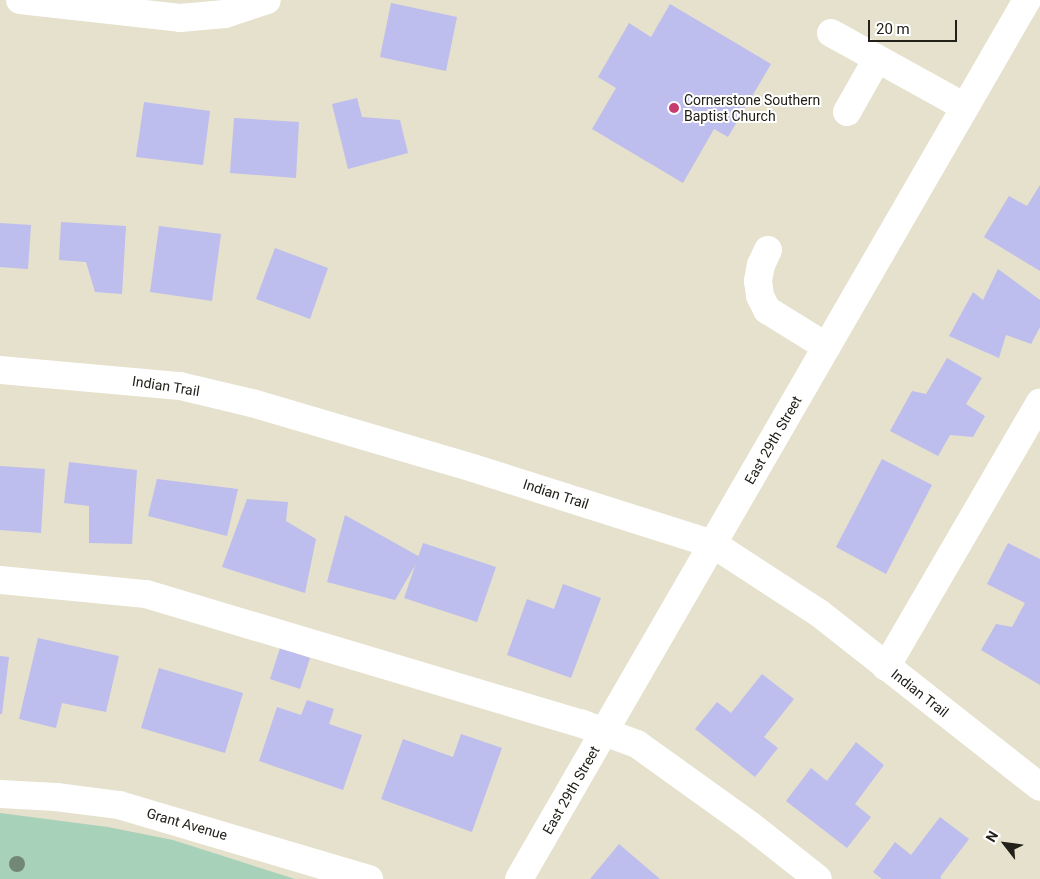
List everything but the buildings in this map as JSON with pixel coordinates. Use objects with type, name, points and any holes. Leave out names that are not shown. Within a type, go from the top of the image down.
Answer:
[{"type":"street","points":[[20,0],[180,18],[224,14],[267,0]]},
{"type":"street","name":"East 29th Street","points":[[519,879],[1027,0]]},
{"type":"street","points":[[831,33],[965,107]]},
{"type":"street","points":[[847,112],[877,60]]},
{"type":"street","points":[[768,250],[760,264],[758,280],[760,296],[767,310],[827,347]]},
{"type":"street","name":"Indian Trail","points":[[0,370],[180,386],[252,403],[473,468],[713,544],[819,612],[886,667],[1040,787]]},
{"type":"street","points":[[886,667],[1040,402]]},
{"type":"street","points":[[0,580],[146,594],[604,732],[637,744],[750,826],[818,879]]},
{"type":"street","name":"Grant Avenue","points":[[0,794],[56,797],[119,805],[368,879]]},
{"type":"green space","points":[[0,813],[108,827],[173,840],[295,879],[0,879]]},
{"type":"place","name":"Cornerstone Southern Baptist Church","points":[[674,108]]}]
